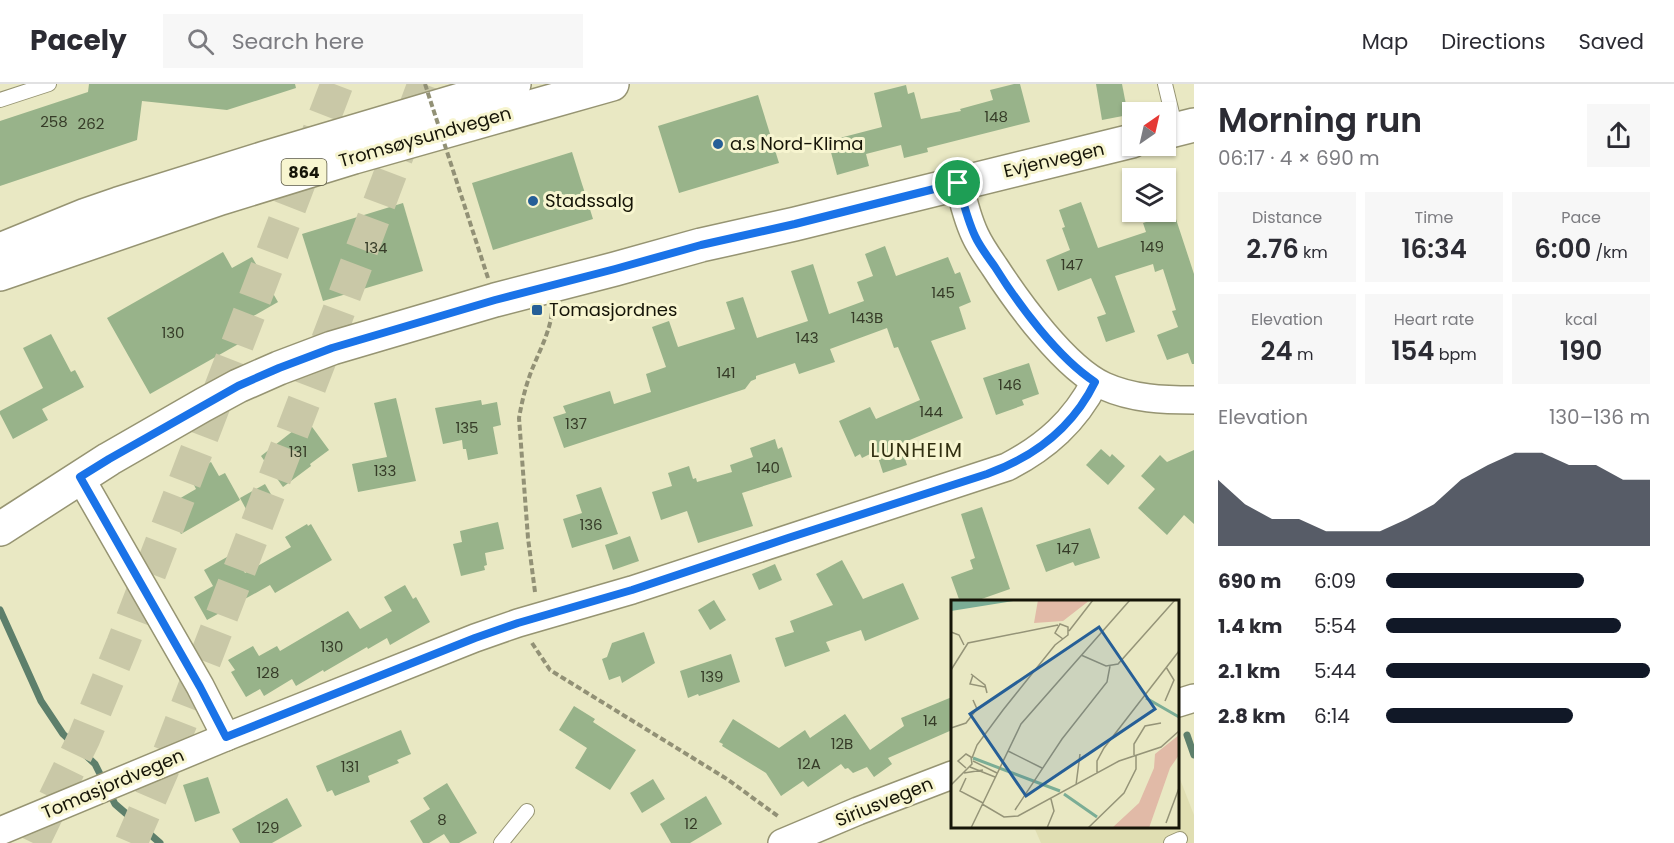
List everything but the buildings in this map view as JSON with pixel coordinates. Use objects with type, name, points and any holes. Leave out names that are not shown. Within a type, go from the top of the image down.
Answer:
[{"type":"street","name":"Tromsøysundvegen","points":[[0,250],[118,204],[514,84]]},
{"type":"street","name":"Tromsøysundvegen","points":[[0,274],[210,202],[354,156],[612,84]]},
{"type":"street","name":"Evjenvegen","points":[[0,529],[118,453],[238,386],[332,348],[495,300],[701,245],[1122,143]]},
{"type":"street","points":[[958,183],[972,229],[1001,278],[1071,363],[1095,382],[1119,392],[1168,400],[1194,400]]},
{"type":"street","name":"Tomasjordvegen","points":[[0,831],[226,737],[465,642],[530,619],[632,590],[1007,467],[1036,451],[1061,430],[1095,382]]},
{"type":"street","points":[[80,477],[200,687],[226,737]]},
{"type":"street","points":[[1179,703],[1194,698]]},
{"type":"street","name":"Siriusvegen","points":[[792,839],[951,775]]},
{"type":"lane","points":[[0,100],[49,84]]},
{"type":"lane","points":[[1165,84],[1178,129]]},
{"type":"lane","points":[[501,843],[527,811]]},
{"type":"path","points":[[425,84],[488,279]]},
{"type":"path","points":[[552,302],[551,319],[525,390],[519,418],[532,578],[530,619],[550,670],[727,779],[792,839]]},
{"type":"shaded area","points":[[1179,777],[1194,815],[1194,843],[1041,843],[1034,828],[1179,828]]},
{"type":"waterway","points":[[0,610],[41,701],[63,734],[95,764],[104,782]]},
{"type":"waterway","points":[[1187,735],[1194,755]]},
{"type":"waterway","points":[[109,792],[115,804],[160,843]]},
{"type":"tunnel","points":[[33,843],[84,738],[123,643],[337,84]]},
{"type":"tunnel","points":[[131,843],[163,769],[424,84]]},
{"type":"place","name":"a.s Nord-Klima","points":[[718,144]]},
{"type":"place","name":"Stadssalg","points":[[533,201]]},
{"type":"place","name":"Tomasjordnes","points":[[537,310]]},
{"type":"district","name":"LUNHEIM","points":[[917,450]]},
{"type":"route","points":[[958,183],[975,237],[1001,278],[1071,363],[1095,382],[1076,412],[1061,430],[1044,444],[1007,467],[987,474],[632,590],[475,638],[226,737],[200,687],[80,477],[238,386],[332,348],[495,300],[701,245],[759,233],[958,183]]}]
